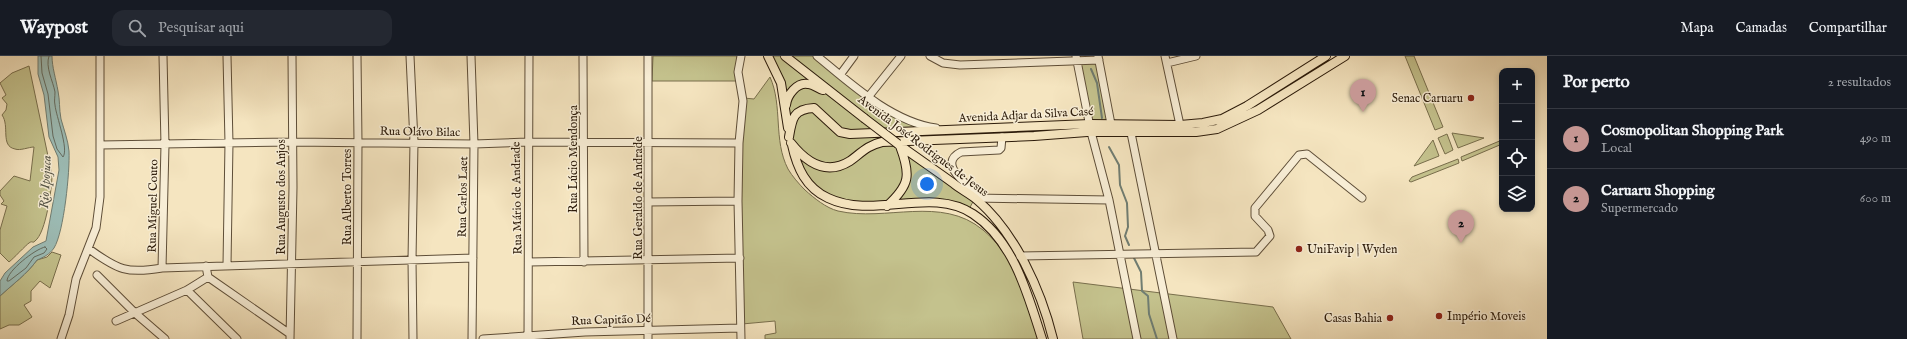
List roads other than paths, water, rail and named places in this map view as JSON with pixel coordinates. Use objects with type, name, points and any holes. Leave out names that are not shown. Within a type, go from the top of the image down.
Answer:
[{"type":"main road","name":"Avenida José Rodrigues de Jesus","points":[[768,56],[781,83],[790,140],[802,174],[812,187],[823,196],[850,206],[887,206],[937,203],[966,210],[984,222],[1008,252],[1027,289],[1042,339]]},
{"type":"main road","name":"Avenida José Rodrigues de Jesus","points":[[785,56],[899,145],[975,198],[994,217],[1020,256],[1042,303],[1053,339]]},
{"type":"main road","name":"Avenida Adjar da Silva Casé","points":[[1326,56],[1247,106],[1213,121],[1180,125],[1111,124],[1090,128],[1002,137],[882,142],[872,144],[844,163],[828,167],[815,164],[804,158],[790,140],[792,118],[806,108],[814,108],[840,132],[855,134],[1090,128],[1131,133],[1196,132],[1218,129],[1258,110],[1345,56]]},
{"type":"main road","points":[[786,115],[789,96],[800,86],[808,84],[834,94]]},
{"type":"main road","points":[[887,206],[899,195],[905,186],[908,173],[899,145]]},
{"type":"street","points":[[61,339],[69,315],[76,280],[89,249],[98,219],[100,197],[100,56]]},
{"type":"street","name":"Rua Miguel Couto","points":[[162,268],[165,145],[163,56]]},
{"type":"street","points":[[227,56],[229,143],[227,265]]},
{"type":"street","name":"Rua Augusto dos Anjos","points":[[290,337],[292,264],[292,56]]},
{"type":"street","name":"Rua Alberto Torres","points":[[357,56],[357,339]]},
{"type":"street","points":[[410,56],[414,142],[412,260],[413,339]]},
{"type":"street","name":"Rua Carlos Laet","points":[[472,56],[474,144],[472,339]]},
{"type":"street","name":"Rua Mário de Andrade","points":[[528,337],[529,262],[527,142],[529,56]]},
{"type":"street","name":"Rua Lúcio Mendonça","points":[[583,56],[585,142],[584,262]]},
{"type":"street","name":"Rua Geraldo de Andrade","points":[[648,56],[648,339]]},
{"type":"street","points":[[741,56],[738,72],[743,101],[739,143],[738,201],[741,339]]},
{"type":"street","points":[[817,56],[840,75],[892,113],[922,126],[956,131]]},
{"type":"street","points":[[840,75],[854,56]]},
{"type":"street","points":[[869,96],[901,56]]},
{"type":"street","points":[[930,56],[943,63],[960,65],[1099,58],[1111,124]]},
{"type":"street","points":[[1180,125],[1166,60],[1196,56]]},
{"type":"street","points":[[1077,59],[1090,128],[1109,200],[1137,339]]},
{"type":"street","points":[[1131,133],[1173,339]]},
{"type":"street","points":[[985,198],[958,177],[954,171],[953,160],[956,154],[961,152],[999,150],[1001,148],[1002,137]]},
{"type":"street","name":"Rua Olávo Bilac","points":[[100,145],[292,142],[414,142],[474,144],[527,142],[739,143]]},
{"type":"street","points":[[1020,256],[1259,250],[1270,236],[1268,230],[1254,216],[1253,212],[1302,153],[1307,154],[1362,198]]},
{"type":"street","points":[[975,198],[1109,200]]},
{"type":"street","points":[[648,202],[738,201]]},
{"type":"street","points":[[89,249],[107,262],[127,270],[143,271],[162,268],[227,265],[473,258]]},
{"type":"street","points":[[529,262],[740,258]]},
{"type":"street","points":[[206,266],[208,277],[290,337]]},
{"type":"street","points":[[97,275],[135,313],[165,339]]},
{"type":"street","points":[[116,321],[187,290],[208,277]]},
{"type":"street","points":[[187,290],[237,339]]},
{"type":"street","name":"Rua Capitão Dé","points":[[483,339],[585,335],[648,330],[740,328]]},
{"type":"water","name":"Rio Ipojuca","points":[[38,56],[52,56],[53,69],[59,94],[61,119],[69,151],[66,201],[61,229],[54,248],[46,256],[37,260],[0,296],[0,281],[5,273],[33,247],[46,241],[59,170],[58,157],[49,137],[44,95],[38,74]]},
{"type":"waterway","points":[[1091,69],[1097,83],[1102,118]]},
{"type":"waterway","points":[[1109,147],[1119,165],[1120,185],[1127,203],[1128,227],[1125,236],[1129,245]]},
{"type":"waterway","points":[[1133,256],[1141,272],[1142,291],[1148,296],[1149,314],[1157,339]]},
{"type":"place","name":"Senac Caruaru","points":[[1471,98]]},
{"type":"place","name":"Cosmopolitan Shopping Park","points":[[1363,112]]},
{"type":"place","name":"Caruaru Shopping","points":[[1461,243]]},
{"type":"place","name":"UniFavip | Wyden","points":[[1299,249]]},
{"type":"place","name":"Império Moveis","points":[[1439,316]]},
{"type":"place","name":"Casas Bahia","points":[[1390,318]]}]
